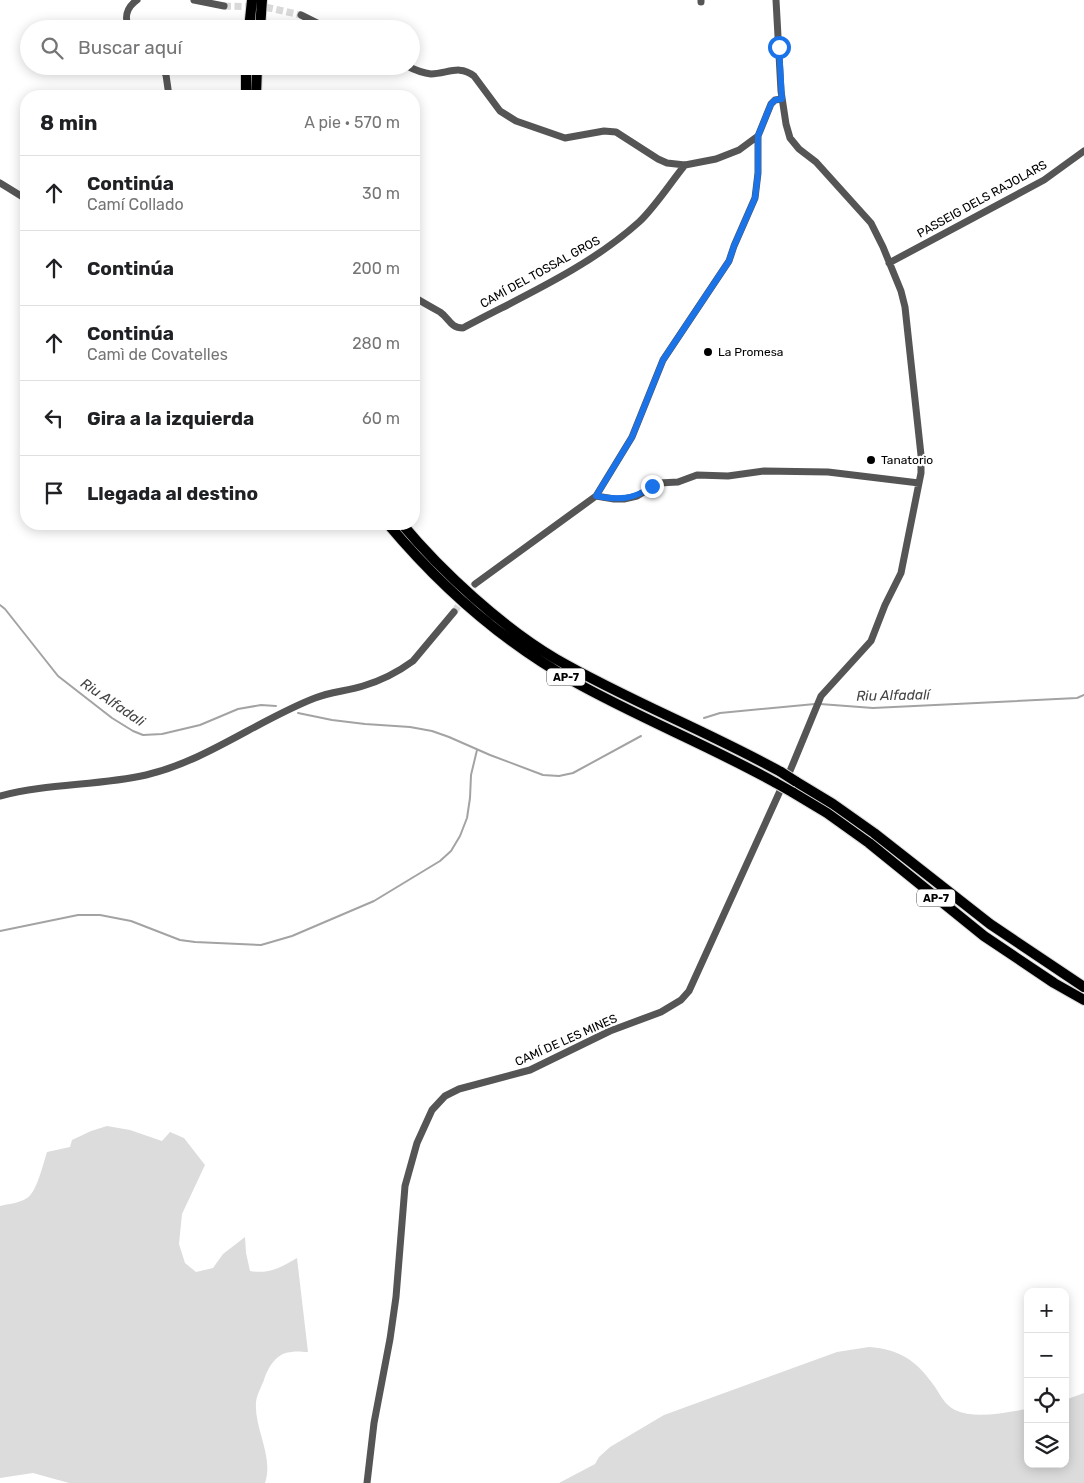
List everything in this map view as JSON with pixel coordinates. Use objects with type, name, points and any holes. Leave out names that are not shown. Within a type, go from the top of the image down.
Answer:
[{"type":"highway","points":[[250,20],[252,0]]},
{"type":"highway","points":[[261,20],[262,0]]},
{"type":"highway","points":[[246,75],[246,90]]},
{"type":"highway","points":[[256,90],[257,75]]},
{"type":"highway","name":"AP-7","points":[[394,530],[436,576],[495,629],[529,654],[597,694],[735,760],[778,787],[792,792],[827,813],[869,843],[984,936],[1054,983],[1084,1000]]},
{"type":"highway","name":"AP-7","points":[[407,530],[442,568],[495,614],[542,650],[603,684],[785,771],[796,781],[874,833],[990,924],[1084,987]]},
{"type":"street","points":[[127,20],[126,11],[137,0]]},
{"type":"street","points":[[194,0],[224,6]]},
{"type":"street","points":[[776,0],[782,99],[786,124],[794,144],[816,162],[867,218],[879,238],[901,291],[905,307],[921,455],[919,483],[901,573],[885,605],[875,634],[871,641],[822,696],[785,771]]},
{"type":"street","points":[[301,15],[311,20]]},
{"type":"street","points":[[420,72],[430,74],[458,68],[469,71],[500,111],[516,121],[565,138],[604,131],[616,132],[666,163],[682,165],[730,154],[739,150],[758,136]]},
{"type":"street","points":[[166,75],[168,90]]},
{"type":"street","points":[[475,584],[596,496],[632,437],[663,360],[730,258],[755,198],[758,173],[758,136],[771,104],[775,100],[782,99]]},
{"type":"street","name":"PASSEIG DELS RAJOLARS","points":[[889,263],[1044,180],[1084,151]]},
{"type":"street","name":"CAMÍ DEL TOSSAL GROS","points":[[420,301],[443,314],[452,325],[457,328],[463,328],[578,267],[611,245],[641,220],[682,165]]},
{"type":"street","points":[[0,183],[20,195]]},
{"type":"street","points":[[596,496],[624,499],[637,496],[659,483],[678,482],[697,475],[728,476],[764,470],[828,472],[919,483]]},
{"type":"street","points":[[0,796],[40,787],[102,783],[135,778],[169,769],[314,698],[363,686],[405,667],[414,661],[454,612]]},
{"type":"street","name":"CAMÍ DE LES MINES","points":[[367,1483],[374,1423],[396,1297],[405,1186],[417,1144],[432,1110],[445,1096],[458,1090],[530,1070],[610,1032],[661,1012],[681,1000],[689,991],[778,787]]},
{"type":"shaded area","points":[[107,1126],[130,1130],[162,1141],[170,1132],[184,1138],[205,1165],[182,1214],[179,1244],[185,1263],[196,1272],[213,1268],[223,1254],[245,1237],[250,1271],[269,1271],[297,1258],[308,1352],[287,1353],[278,1357],[268,1370],[257,1397],[256,1412],[267,1463],[265,1483],[69,1483],[33,1473],[0,1478],[0,1206],[21,1201],[31,1195],[47,1152],[70,1147],[72,1140]]},
{"type":"shaded area","points":[[869,1347],[890,1350],[899,1354],[914,1363],[921,1370],[946,1403],[963,1413],[982,1415],[1024,1410],[1024,1468],[1069,1468],[1069,1399],[1084,1393],[1084,1483],[559,1483],[595,1464],[599,1457],[610,1447],[664,1415],[837,1352]]},
{"type":"waterway","name":"Riu Alfadali","points":[[0,605],[58,676],[112,718],[143,735],[162,734],[200,725],[238,709],[261,705],[276,706]]},
{"type":"waterway","name":"Riu Alfadalí","points":[[820,704],[873,708],[1077,698],[1084,695]]},
{"type":"waterway","name":"Riu Alfadalí","points":[[704,718],[720,713],[815,704]]},
{"type":"waterway","points":[[298,713],[332,720],[410,727],[432,731],[543,775],[559,776],[573,773],[641,736]]},
{"type":"waterway","points":[[0,931],[78,915],[100,915],[131,921],[180,940],[195,942],[261,945],[292,936],[374,901],[440,861],[451,851],[460,836],[467,818],[471,775],[477,750]]},
{"type":"tunnel","points":[[224,6],[265,7],[301,15]]},
{"type":"tunnel","points":[[454,612],[475,584]]},
{"type":"place","name":"La Promesa","points":[[708,352]]},
{"type":"place","name":"Tanatorio","points":[[871,460]]},
{"type":"route","points":[[652,486],[637,496],[624,499],[596,496],[632,437],[663,360],[729,261],[754,203],[758,173],[758,136],[771,104],[775,100],[782,99],[779,47]]}]
